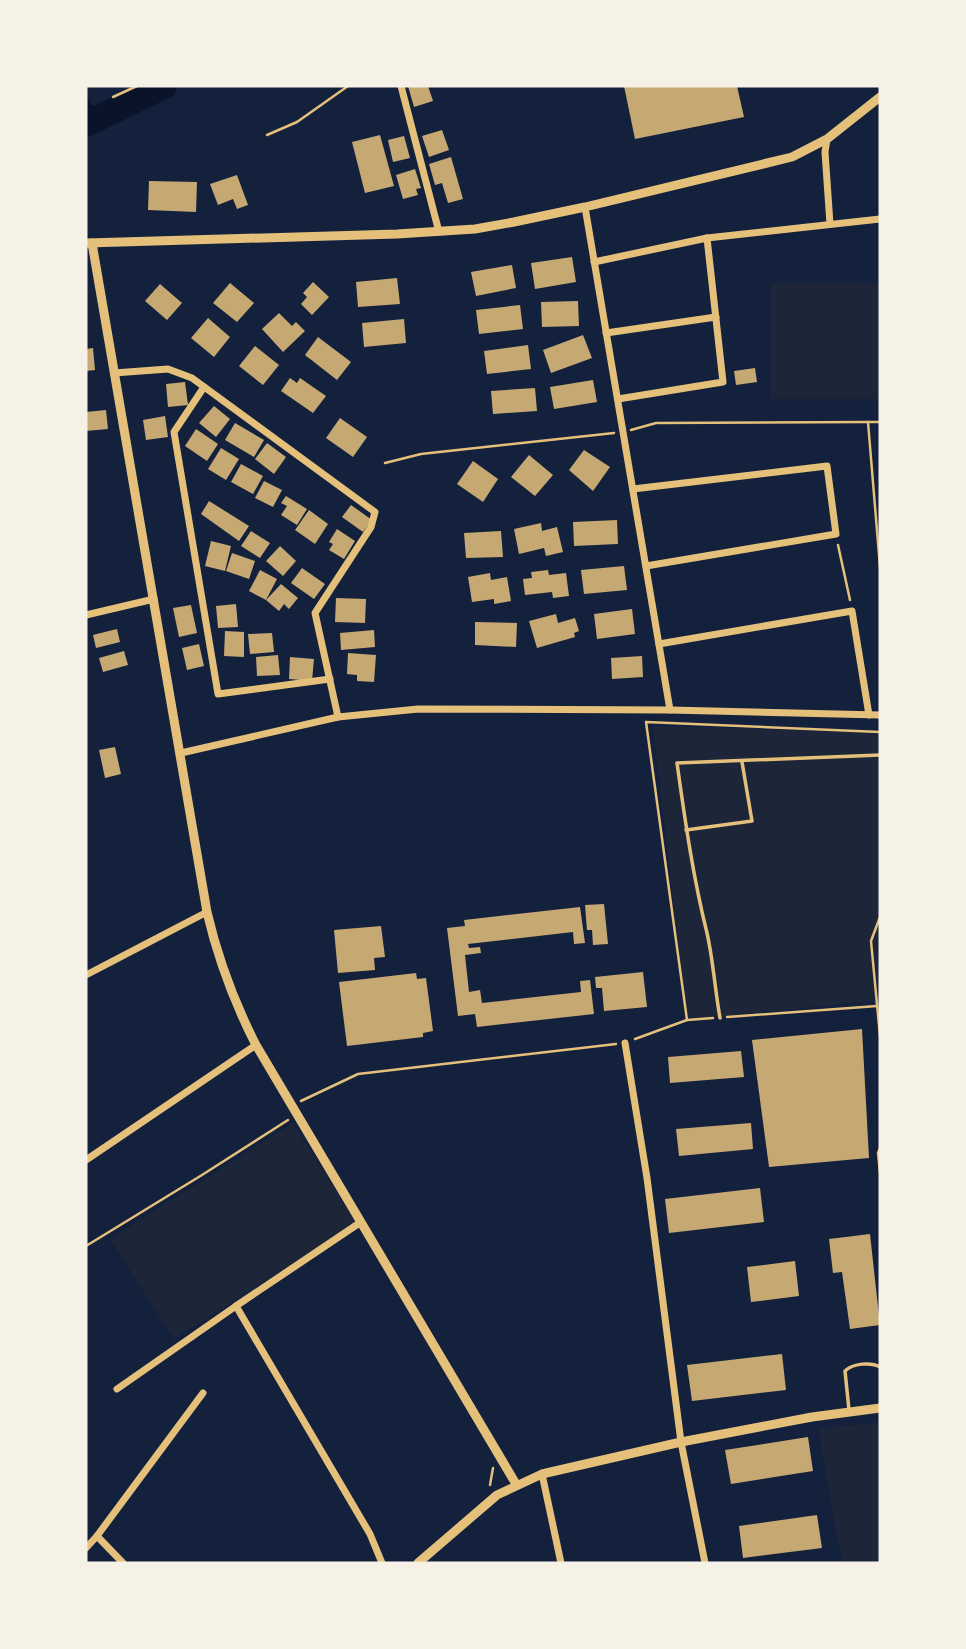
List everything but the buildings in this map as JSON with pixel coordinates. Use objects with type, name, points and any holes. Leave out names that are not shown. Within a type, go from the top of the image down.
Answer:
[{"type":"street","points":[[401,86],[439,232]]},
{"type":"street","points":[[516,1484],[256,1045],[236,1006],[216,949],[207,912],[154,599],[89,243],[439,232],[514,222],[792,157],[827,139],[880,97]]},
{"type":"street","points":[[827,139],[825,152],[831,224]]},
{"type":"street","points":[[585,207],[670,710]]},
{"type":"street","points":[[594,262],[707,239],[880,219]]},
{"type":"street","points":[[618,399],[723,382],[707,239]]},
{"type":"street","points":[[607,333],[716,317]]},
{"type":"street","points":[[114,373],[168,369],[192,377],[375,512],[372,527],[315,613],[338,717]]},
{"type":"street","points":[[204,387],[174,432],[218,694],[330,679]]},
{"type":"street","points":[[633,489],[827,466],[836,534],[646,566]]},
{"type":"street","points":[[86,615],[154,599]]},
{"type":"street","points":[[659,644],[852,611],[869,715]]},
{"type":"street","points":[[181,753],[338,717],[418,709],[670,710],[880,715]]},
{"type":"street","points":[[86,975],[207,912]]},
{"type":"street","points":[[625,1043],[647,1178],[681,1443],[705,1563]]},
{"type":"street","points":[[86,1160],[256,1045]]},
{"type":"street","points":[[117,1389],[361,1222]]},
{"type":"street","points":[[236,1306],[370,1534],[382,1563]]},
{"type":"street","points":[[86,1548],[203,1393]]},
{"type":"street","points":[[418,1563],[482,1506],[516,1484],[542,1474],[812,1417],[880,1408]]},
{"type":"street","points":[[542,1474],[561,1563]]},
{"type":"street","points":[[97,1536],[123,1563]]},
{"type":"lane","points":[[720,1018],[707,934],[686,830],[677,763],[880,755]]},
{"type":"lane","points":[[686,830],[752,821],[742,761]]},
{"type":"lane","points":[[849,1412],[845,1371],[850,1366],[874,1364],[880,1367]]},
{"type":"path","points":[[113,97],[137,86]]},
{"type":"path","points":[[267,135],[297,122],[348,86]]},
{"type":"path","points":[[880,422],[869,422],[880,567]]},
{"type":"path","points":[[836,534],[852,611]]},
{"type":"path","points":[[687,1020],[646,722],[880,732]]},
{"type":"path","points":[[880,917],[871,941],[880,1036]]},
{"type":"path","points":[[86,1246],[202,1175],[294,1109],[358,1074],[625,1043],[687,1020],[877,1006]]},
{"type":"path","points":[[880,1148],[880,1173]]},
{"type":"path","points":[[487,1489],[492,1482],[493,1465]]},
{"type":"shaded area","points":[[771,283],[880,283],[880,399],[771,399]]},
{"type":"shaded area","points":[[653,726],[880,732],[880,1000],[687,1020]]},
{"type":"shaded area","points":[[293,1123],[356,1223],[174,1339],[110,1239]]},
{"type":"shaded area","points":[[880,1422],[880,1563],[842,1563],[818,1429]]},
{"type":"waterway","points":[[86,124],[164,86]]},
{"type":"waterway","points":[[86,100],[97,118]]}]
